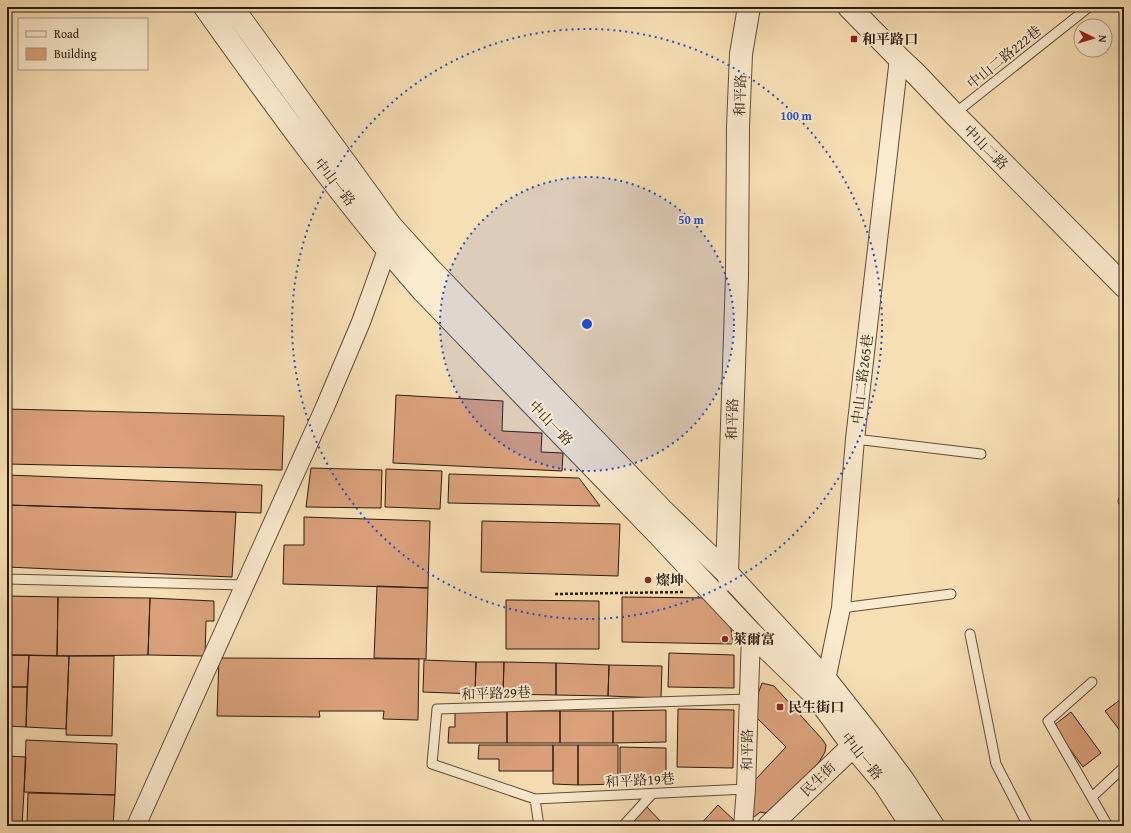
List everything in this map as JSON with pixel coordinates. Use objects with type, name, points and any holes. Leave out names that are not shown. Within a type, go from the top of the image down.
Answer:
[{"type":"street","name":"中山一路","points":[[205,7],[323,168],[387,250],[423,291],[751,633],[821,688]]},
{"type":"street","name":"中山一路","points":[[232,7],[391,226],[430,269],[662,510],[727,573],[821,688],[862,741],[903,780],[933,826]]},
{"type":"street","name":"和平路","points":[[743,826],[746,789],[751,633],[727,573],[737,276],[738,127],[741,54],[749,7]]},
{"type":"street","name":"中山二路","points":[[849,7],[1123,283]]},
{"type":"street","name":"中山二路265巷","points":[[821,688],[841,608],[855,439],[899,58]]},
{"type":"street","points":[[136,826],[325,407],[361,322],[387,250]]},
{"type":"street","name":"中山一路","points":[[862,741],[884,783],[912,826]]},
{"type":"street","name":"民生街","points":[[769,826],[862,741]]},
{"type":"lane","name":"中山二路222巷","points":[[954,114],[1089,7]]},
{"type":"lane","points":[[855,439],[981,454]]},
{"type":"lane","points":[[7,579],[244,585]]},
{"type":"lane","points":[[841,608],[951,594]]},
{"type":"lane","points":[[970,634],[996,764],[1028,826]]},
{"type":"lane","points":[[1092,682],[1048,721],[1108,826]]},
{"type":"lane","name":"和平路29巷","points":[[535,799],[432,764],[437,709],[748,699]]},
{"type":"lane","points":[[1092,797],[1124,767]]},
{"type":"lane","name":"和平路19巷","points":[[535,799],[746,789]]},
{"type":"lane","points":[[623,826],[652,794]]},
{"type":"lane","points":[[535,799],[539,826]]},
{"type":"path","points":[[555,594],[712,592]]},
{"type":"building","points":[[396,395],[503,401],[502,431],[542,433],[541,452],[563,453],[562,471],[393,463]]},
{"type":"building","points":[[7,409],[284,416],[282,470],[7,464]]},
{"type":"building","points":[[311,468],[382,470],[381,508],[306,507]]},
{"type":"building","points":[[386,469],[442,471],[440,509],[385,507]]},
{"type":"building","points":[[449,474],[579,478],[600,506],[448,503]]},
{"type":"building","points":[[7,475],[262,485],[261,513],[7,505]]},
{"type":"building","points":[[7,505],[236,512],[232,577],[7,567]]},
{"type":"building","points":[[304,517],[430,521],[428,588],[283,584],[284,545],[304,545]]},
{"type":"building","points":[[482,521],[620,524],[618,576],[481,572]]},
{"type":"building","points":[[377,586],[428,588],[426,659],[374,658]]},
{"type":"building","points":[[7,596],[58,597],[57,656],[7,655]]},
{"type":"building","points":[[58,597],[150,598],[148,655],[57,656]]},
{"type":"building","points":[[622,597],[710,598],[730,621],[733,644],[622,642]]},
{"type":"building","points":[[150,598],[214,601],[214,621],[206,621],[205,656],[148,655]]},
{"type":"building","points":[[506,600],[599,601],[599,649],[506,649]]},
{"type":"building","points":[[669,653],[734,655],[734,688],[668,687]]},
{"type":"building","points":[[7,655],[29,655],[27,687],[7,687]]},
{"type":"building","points":[[29,655],[69,656],[66,729],[26,727]]},
{"type":"building","points":[[69,656],[114,656],[112,736],[66,735]]},
{"type":"building","points":[[219,658],[419,659],[418,720],[383,719],[384,711],[319,711],[320,717],[217,716]]},
{"type":"building","points":[[424,660],[476,662],[475,694],[423,692]]},
{"type":"building","points":[[476,662],[504,662],[503,694],[475,694]]},
{"type":"building","points":[[504,662],[556,663],[556,695],[503,694]]},
{"type":"building","points":[[556,663],[609,665],[608,696],[556,695]]},
{"type":"building","points":[[609,665],[662,666],[661,698],[608,696]]},
{"type":"building","points":[[762,683],[774,686],[826,745],[825,752],[819,762],[771,811],[764,813],[760,812],[754,817],[748,812],[748,779],[756,779],[786,747],[756,717],[752,694],[758,694]]},
{"type":"building","points":[[7,687],[27,687],[26,727],[7,726]]},
{"type":"building","points":[[1124,697],[1124,736],[1105,711]]},
{"type":"building","points":[[678,709],[734,710],[733,768],[677,767]]},
{"type":"building","points":[[666,710],[666,742],[613,743],[613,711]]},
{"type":"building","points":[[455,711],[507,711],[507,743],[448,743],[449,727],[455,727]]},
{"type":"building","points":[[507,711],[560,711],[560,743],[507,743]]},
{"type":"building","points":[[560,711],[613,711],[613,743],[560,743]]},
{"type":"building","points":[[1071,712],[1101,753],[1083,767],[1053,726]]},
{"type":"building","points":[[26,740],[117,744],[115,795],[24,792]]},
{"type":"building","points":[[479,745],[553,745],[553,771],[499,771],[499,759],[478,759]]},
{"type":"building","points":[[553,745],[578,745],[578,785],[553,784]]},
{"type":"building","points":[[578,745],[618,745],[618,784],[578,785]]},
{"type":"building","points":[[620,747],[666,748],[666,778],[620,777]]},
{"type":"building","points":[[7,756],[26,757],[22,826],[7,826]]},
{"type":"building","points":[[28,793],[115,795],[113,826],[27,826]]},
{"type":"building","points":[[718,805],[737,823],[737,826],[699,826]]},
{"type":"building","points":[[646,806],[664,825],[663,826],[625,826]]},
{"type":"place","name":"和平路口","points":[[854,39]]},
{"type":"place","name":"燦坤","points":[[648,580]]},
{"type":"place","name":"萊爾富","points":[[725,639]]},
{"type":"place","name":"民生街口","points":[[780,707]]}]
